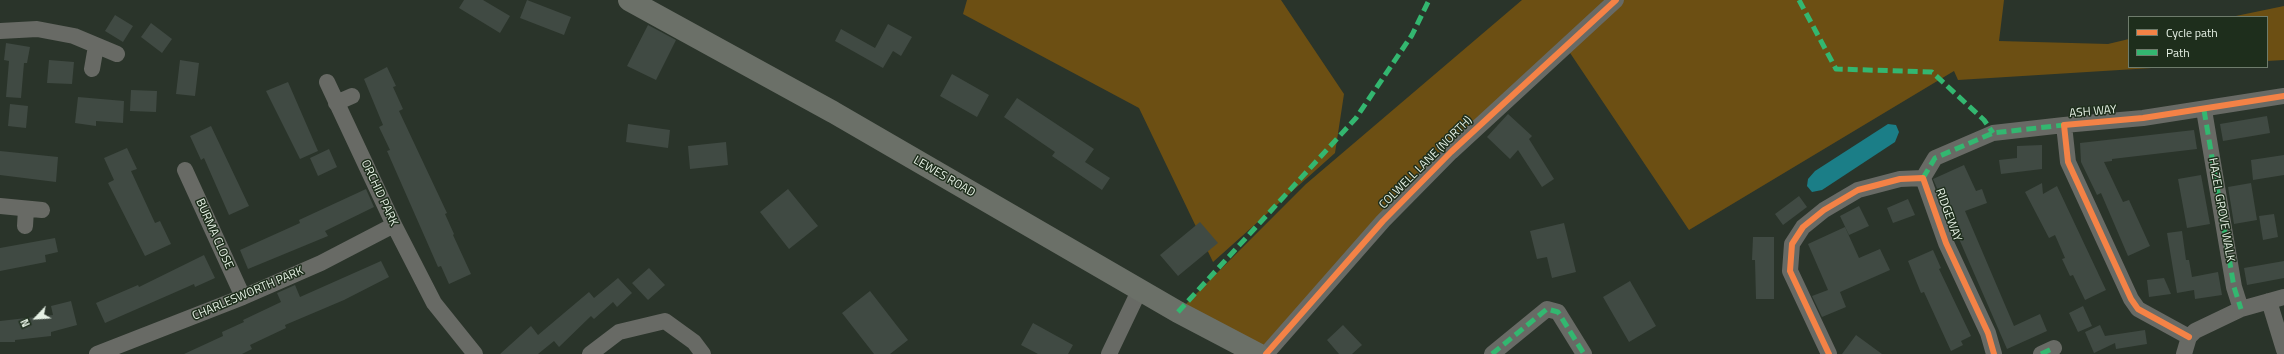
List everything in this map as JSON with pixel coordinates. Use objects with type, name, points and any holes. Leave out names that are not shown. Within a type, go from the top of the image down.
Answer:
[{"type":"highway","name":"LEWES ROAD","points":[[629,0],[834,112],[1178,312],[1258,354]]},
{"type":"street","name":"COLWELL LANE (NORTH)","points":[[1266,354],[1383,221],[1440,163],[1616,0]]},
{"type":"street","points":[[0,30],[37,30],[74,36],[117,54]]},
{"type":"street","points":[[92,70],[96,46]]},
{"type":"street","name":"ORCHID PARK","points":[[327,82],[394,225],[434,303],[476,354]]},
{"type":"street","points":[[336,103],[352,96]]},
{"type":"street","name":"ASH WAY","points":[[1993,133],[2143,118],[2204,110],[2284,96]]},
{"type":"street","name":"HAZEL GROVE WALK","points":[[2204,110],[2234,287],[2241,309]]},
{"type":"street","name":"ASH WAY","points":[[2064,125],[2068,162],[2131,299],[2138,309],[2190,337]]},
{"type":"street","name":"RIDGEWAY","points":[[1923,178],[1935,158],[1993,133]]},
{"type":"street","name":"BURMA CLOSE","points":[[185,170],[242,297]]},
{"type":"street","name":"RIDGEWAY","points":[[1829,354],[1790,271],[1792,244],[1803,227],[1824,210],[1858,190],[1900,179],[1923,178]]},
{"type":"street","name":"RIDGEWAY","points":[[1923,178],[1946,243],[1988,333],[1994,354]]},
{"type":"street","points":[[0,206],[42,210]]},
{"type":"street","points":[[25,226],[26,209]]},
{"type":"street","name":"CHARLESWORTH PARK","points":[[97,354],[242,297],[321,263],[394,225]]},
{"type":"street","points":[[1109,354],[1140,289]]},
{"type":"street","points":[[2184,354],[2190,337],[2195,331],[2241,309],[2276,299],[2284,350]]},
{"type":"street","points":[[1492,354],[1547,309],[1558,312],[1584,354]]},
{"type":"street","points":[[590,354],[619,332],[665,321],[694,342],[703,354]]},
{"type":"shaded area","points":[[967,0],[1281,0],[1344,94],[1335,153],[1213,262],[1139,108],[963,14]]},
{"type":"shaded area","points":[[1522,0],[2004,0],[1999,41],[2108,44],[2128,39],[2128,68],[2152,68],[1958,80],[1954,71],[1689,230],[1562,41],[1266,354],[1178,312],[1306,184]]},
{"type":"shaded area","points":[[2284,6],[2284,60],[2268,61],[2268,16],[2236,16]]},
{"type":"water","points":[[1888,124],[1896,125],[1899,132],[1895,142],[1822,190],[1812,192],[1807,186],[1808,179],[1815,171]]},
{"type":"building","points":[[464,0],[483,0],[510,16],[500,33],[459,8]]},
{"type":"building","points":[[527,0],[571,17],[564,35],[520,18]]},
{"type":"building","points":[[115,15],[133,26],[123,42],[105,31]]},
{"type":"building","points":[[151,23],[172,39],[162,53],[141,37]]},
{"type":"building","points":[[888,24],[912,37],[901,56],[893,51],[883,68],[835,41],[841,29],[875,48]]},
{"type":"building","points":[[648,25],[676,40],[656,80],[627,66]]},
{"type":"building","points":[[6,43],[30,47],[27,63],[24,63],[21,98],[6,97],[9,61],[4,60]]},
{"type":"building","points":[[49,60],[74,62],[72,84],[47,83]]},
{"type":"building","points":[[180,60],[199,63],[195,96],[176,94]]},
{"type":"building","points":[[387,67],[396,86],[393,87],[403,109],[399,111],[447,213],[445,214],[454,234],[453,235],[471,274],[449,284],[441,266],[438,267],[387,151],[390,150],[379,127],[383,125],[364,79]]},
{"type":"building","points":[[952,74],[989,95],[977,117],[940,96]]},
{"type":"building","points":[[288,82],[318,151],[300,159],[266,91]]},
{"type":"building","points":[[131,90],[157,91],[156,112],[130,111]]},
{"type":"building","points":[[78,97],[124,101],[123,123],[96,121],[96,126],[75,123]]},
{"type":"building","points":[[1017,98],[1094,149],[1085,162],[1110,178],[1102,190],[1052,156],[1055,152],[1004,117]]},
{"type":"building","points":[[10,104],[28,106],[26,128],[8,126]]},
{"type":"building","points":[[1508,114],[1532,136],[1529,139],[1554,179],[1542,187],[1518,150],[1510,159],[1487,137]]},
{"type":"building","points":[[2267,116],[2270,133],[2223,141],[2220,124]]},
{"type":"building","points":[[628,124],[670,130],[668,148],[626,142]]},
{"type":"building","points":[[211,126],[249,206],[229,215],[204,158],[201,160],[190,136]]},
{"type":"building","points":[[2194,130],[2197,149],[2112,159],[2112,161],[2104,162],[2123,202],[2129,200],[2150,246],[2128,256],[2101,193],[2097,195],[2081,162],[2080,143]]},
{"type":"building","points":[[726,142],[728,165],[690,169],[688,146]]},
{"type":"building","points":[[2042,145],[2042,169],[2001,174],[1999,160],[2017,158],[2017,146]]},
{"type":"building","points":[[127,148],[137,169],[131,171],[155,223],[160,221],[171,244],[145,256],[108,183],[114,180],[104,158]]},
{"type":"building","points":[[329,149],[337,167],[318,176],[310,158]]},
{"type":"building","points":[[0,151],[58,157],[56,182],[0,175]]},
{"type":"building","points":[[2284,155],[2284,175],[2253,180],[2251,160]]},
{"type":"building","points":[[1964,165],[1976,191],[1982,189],[1987,203],[1965,211],[2014,326],[2040,314],[2047,331],[2007,349],[1933,179]]},
{"type":"building","points":[[2201,175],[2210,224],[2187,228],[2178,179]]},
{"type":"building","points":[[2042,183],[2043,194],[2057,186],[2106,290],[2085,300],[2073,275],[2070,276],[2062,259],[2065,258],[2055,235],[2049,238],[2025,192]]},
{"type":"building","points":[[2251,183],[2257,220],[2234,224],[2228,187]]},
{"type":"building","points":[[366,189],[374,207],[325,231],[328,236],[248,269],[240,250],[300,223],[299,220]]},
{"type":"building","points":[[788,189],[818,226],[789,249],[760,212]]},
{"type":"building","points":[[1799,196],[1807,207],[1783,225],[1775,214]]},
{"type":"building","points":[[1908,199],[1915,215],[1893,223],[1887,208]]},
{"type":"building","points":[[1859,206],[1869,226],[1849,235],[1840,216]]},
{"type":"building","points":[[2274,214],[2278,237],[2263,240],[2259,216]]},
{"type":"building","points":[[1200,222],[1218,243],[1178,276],[1160,255]]},
{"type":"building","points":[[1564,223],[1576,272],[1552,278],[1547,257],[1537,259],[1530,231]]},
{"type":"building","points":[[1845,227],[1859,258],[1880,249],[1890,270],[1840,292],[1846,307],[1822,317],[1812,296],[1828,290],[1808,244]]},
{"type":"building","points":[[2182,231],[2186,260],[2189,260],[2192,277],[2218,272],[2222,295],[2195,299],[2194,290],[2177,293],[2167,233]]},
{"type":"building","points":[[1753,237],[1774,237],[1774,299],[1756,299],[1755,260],[1752,260]]},
{"type":"building","points":[[55,238],[58,252],[45,255],[46,262],[0,271],[0,248]]},
{"type":"building","points":[[1933,250],[1941,268],[1939,269],[1971,336],[1961,341],[1963,345],[1951,351],[1924,292],[1921,293],[1908,261]]},
{"type":"building","points":[[204,255],[215,278],[195,287],[194,284],[105,323],[96,303],[138,285],[139,287]]},
{"type":"building","points":[[381,261],[389,277],[344,300],[285,325],[286,328],[250,345],[252,349],[242,354],[184,354],[223,336],[222,332],[281,302],[277,293],[295,285],[300,297]]},
{"type":"building","points":[[2284,261],[2284,278],[2247,285],[2244,268]]},
{"type":"building","points":[[649,268],[665,285],[648,300],[632,283]]},
{"type":"building","points":[[618,278],[632,293],[617,307],[613,302],[594,319],[591,316],[559,347],[554,341],[538,354],[500,354],[531,326],[538,335],[589,292],[594,298]]},
{"type":"building","points":[[2164,278],[2171,294],[2149,297],[2147,280]]},
{"type":"building","points":[[1630,281],[1656,326],[1629,342],[1603,297]]},
{"type":"building","points":[[870,291],[908,340],[890,354],[874,354],[842,313]]},
{"type":"building","points":[[71,301],[77,325],[51,332],[51,336],[15,340],[15,342],[0,342],[0,321],[53,315],[51,306]]},
{"type":"building","points":[[2083,306],[2092,326],[2078,332],[2069,313]]},
{"type":"building","points":[[1033,323],[1073,345],[1068,354],[1038,354],[1021,345]]},
{"type":"building","points":[[1343,325],[1362,345],[1352,354],[1339,354],[1327,340]]},
{"type":"building","points":[[2100,325],[2105,336],[2145,330],[2147,344],[2116,349],[2115,343],[2094,353],[2085,332]]},
{"type":"building","points":[[1856,335],[1882,354],[1842,354]]},
{"type":"marked path","points":[[1178,312],[1356,118],[1412,35],[1429,0]]},
{"type":"marked path","points":[[1799,0],[1836,69],[1932,72],[1984,120],[1993,133]]},
{"type":"marked path","points":[[2204,110],[2234,287],[2241,309]]},
{"type":"marked path","points":[[1923,178],[1935,158],[1993,133],[2064,125]]},
{"type":"marked path","points":[[1492,354],[1547,309],[1558,312],[1584,354]]},
{"type":"marked path","points":[[2041,354],[2054,348]]},
{"type":"cycle path","points":[[1266,354],[1383,221],[1451,152],[1616,0]]},
{"type":"cycle path","points":[[2189,337],[2138,309],[2131,299],[2068,162],[2064,125],[2143,118],[2284,96]]},
{"type":"cycle path","points":[[1829,354],[1790,271],[1792,244],[1803,227],[1824,210],[1858,190],[1900,179],[1923,178],[1946,243],[1988,333],[1994,354]]}]
